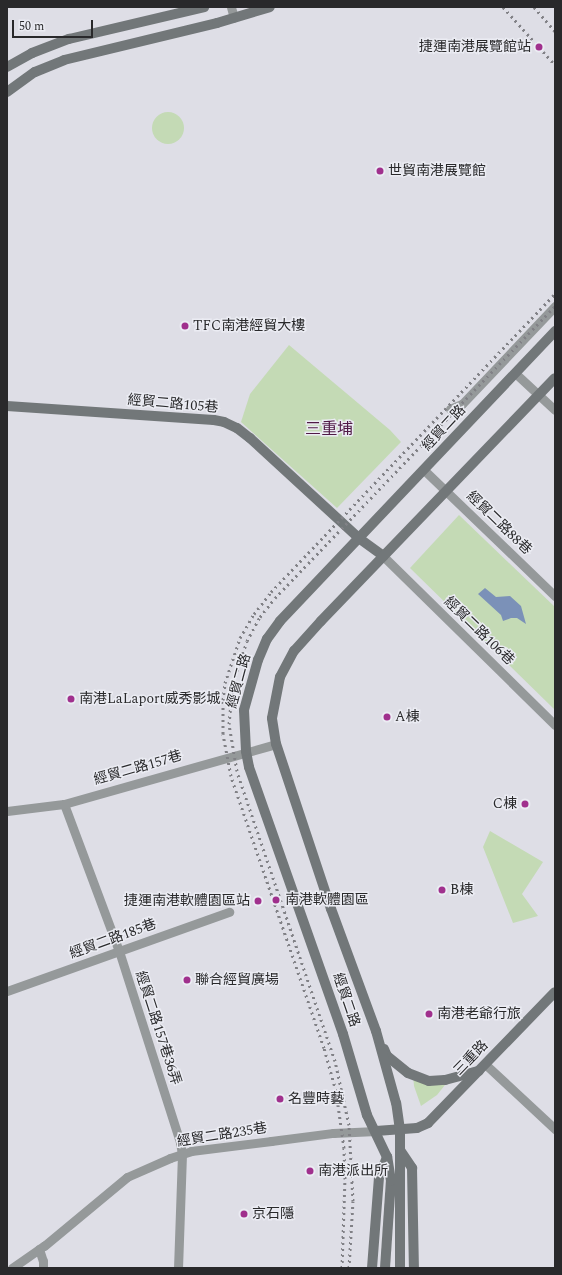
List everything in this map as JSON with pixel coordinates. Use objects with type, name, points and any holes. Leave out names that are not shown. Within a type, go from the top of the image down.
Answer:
[{"type":"main road","points":[[7,67],[32,54],[68,39],[204,7]]},
{"type":"main road","points":[[7,92],[35,72],[64,60],[234,18],[270,7]]},
{"type":"main road","name":"經貿二路","points":[[385,1268],[391,1181],[387,1157],[376,1131],[367,1115],[343,1034],[290,889],[249,767],[246,752],[244,710],[258,660],[267,640],[280,621],[360,539],[555,331]]},
{"type":"main road","name":"經貿二路","points":[[400,1268],[400,1130],[396,1103],[376,1031],[331,909],[276,744],[272,718],[280,677],[294,651],[383,556],[555,378]]},
{"type":"main road","name":"經貿二路105巷","points":[[7,406],[214,420],[224,422],[237,428],[250,438],[360,539],[383,556]]},
{"type":"main road","name":"三重路","points":[[400,1130],[423,1126],[482,1068],[555,992]]},
{"type":"main road","points":[[376,1031],[387,1056],[408,1073],[429,1081],[445,1080],[482,1068]]},
{"type":"main road","name":"經貿二路235巷","points":[[376,1131],[400,1130]]},
{"type":"main road","points":[[400,1150],[412,1168],[414,1268]]},
{"type":"main road","points":[[372,1268],[379,1177],[387,1157]]},
{"type":"street","points":[[231,7],[234,18]]},
{"type":"street","points":[[450,409],[462,404],[555,306]]},
{"type":"street","points":[[515,373],[555,410]]},
{"type":"street","name":"經貿二路88巷","points":[[424,470],[555,596]]},
{"type":"street","name":"經貿二路106巷","points":[[383,556],[555,725]]},
{"type":"street","name":"經貿二路157巷","points":[[7,811],[64,804],[276,744]]},
{"type":"street","name":"經貿二路157巷36弄","points":[[64,804],[119,951],[180,1142],[182,1154],[178,1268]]},
{"type":"street","name":"經貿二路185巷","points":[[7,991],[229,912]]},
{"type":"street","points":[[482,1068],[555,1129]]},
{"type":"street","name":"經貿二路235巷","points":[[12,1268],[39,1249],[127,1177],[182,1154],[191,1151],[326,1134],[376,1131]]},
{"type":"street","points":[[39,1249],[43,1261],[43,1268]]},
{"type":"green space","points":[[165,112],[171,112],[180,116],[184,128],[180,140],[171,144],[165,144],[156,140],[152,131],[152,125],[156,116]]},
{"type":"green space","points":[[289,345],[390,430],[401,442],[337,508],[241,422],[250,394]]},
{"type":"green space","points":[[459,515],[555,607],[555,710],[410,568]]},
{"type":"green space","points":[[490,831],[543,862],[522,894],[538,916],[513,923],[483,847]]},
{"type":"green space","points":[[413,1075],[445,1085],[437,1095],[421,1106],[414,1086]]},
{"type":"water","points":[[485,588],[496,597],[510,596],[521,606],[526,624],[517,618],[511,618],[503,621],[501,615],[478,594]]},
{"type":"railway","points":[[503,7],[555,65]]},
{"type":"railway","points":[[534,7],[555,31]]},
{"type":"railway","points":[[342,1268],[345,1179],[344,1148],[336,1091],[324,1048],[231,776],[223,734],[223,700],[225,683],[240,638],[254,614],[271,592],[555,294]]},
{"type":"railway","points":[[349,1268],[353,1201],[349,1125],[335,1061],[237,771],[229,724],[233,682],[247,641],[260,617],[275,598],[555,306]]},
{"type":"place","name":"捷運南港展覽館站","points":[[539,47]]},
{"type":"place","name":"世貿南港展覽館","points":[[380,171]]},
{"type":"place","name":"TFC南港經貿大樓","points":[[185,326]]},
{"type":"place","name":"南港LaLaport威秀影城","points":[[71,699]]},
{"type":"place","name":"A棟","points":[[387,717]]},
{"type":"place","name":"C棟","points":[[525,804]]},
{"type":"place","name":"B棟","points":[[442,890]]},
{"type":"place","name":"南港軟體園區","points":[[276,900]]},
{"type":"place","name":"捷運南港軟體園區站","points":[[258,901]]},
{"type":"place","name":"聯合經貿廣場","points":[[187,980]]},
{"type":"place","name":"南港老爺行旅","points":[[429,1014]]},
{"type":"place","name":"名豐時藝","points":[[280,1099]]},
{"type":"place","name":"南港派出所","points":[[310,1171]]},
{"type":"place","name":"京石隱","points":[[244,1214]]},
{"type":"district","name":"三重埔","points":[[329,429]]}]
